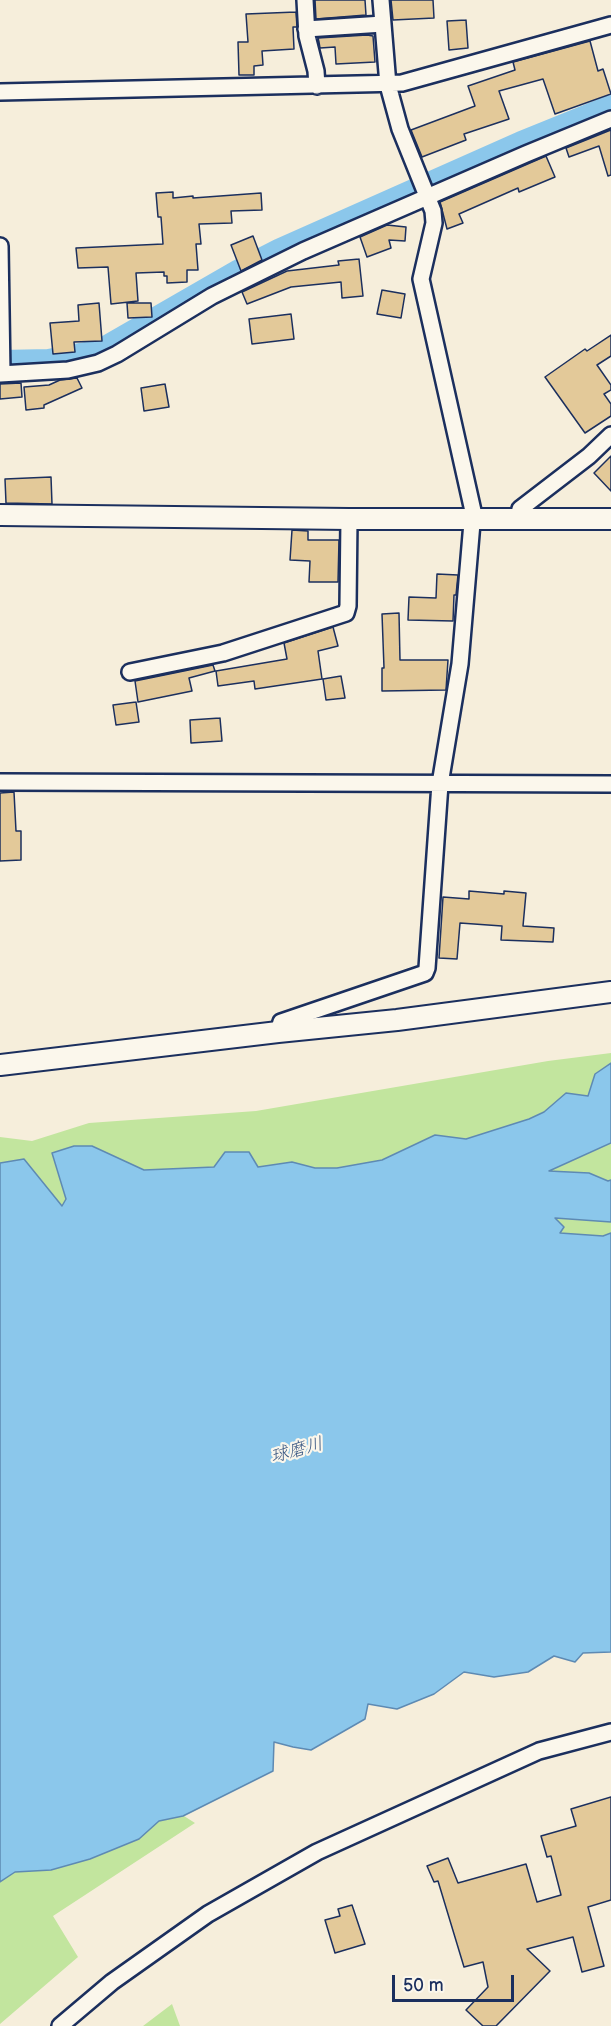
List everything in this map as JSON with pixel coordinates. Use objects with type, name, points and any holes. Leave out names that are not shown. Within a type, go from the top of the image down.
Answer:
[{"type":"street","points":[[305,0],[306,29],[316,71],[317,86]]},
{"type":"street","points":[[278,1032],[281,1022],[425,973],[440,784],[460,664],[473,511],[422,279],[434,223],[433,211],[400,129],[388,84],[381,0]]},
{"type":"street","points":[[306,29],[383,24]]},
{"type":"street","points":[[0,92],[402,83],[611,25]]},
{"type":"street","points":[[0,246],[1,374],[68,370],[98,363],[117,354],[221,292],[303,251],[428,195],[611,119]]},
{"type":"street","points":[[518,519],[520,509],[589,456],[611,435]]},
{"type":"street","points":[[0,515],[611,519]]},
{"type":"street","points":[[130,672],[223,653],[346,613],[349,519]]},
{"type":"street","points":[[0,782],[611,784]]},
{"type":"street","points":[[0,1065],[397,1020],[611,992]]},
{"type":"street","points":[[60,2026],[112,1982],[208,1914],[317,1852],[539,1751],[611,1732]]},
{"type":"green space","points":[[611,1053],[611,1326],[0,1416],[0,1137],[32,1141],[89,1123],[256,1111],[548,1061]]},
{"type":"green space","points":[[434,1694],[397,1709],[368,1704],[365,1719],[311,1750],[274,1742],[273,1771],[184,1816],[195,1823],[53,1916],[78,1957],[0,2024],[0,1805],[247,1721]]},
{"type":"green space","points":[[172,2004],[180,2026],[143,2026]]},
{"type":"water","name":"球磨川","points":[[611,1063],[611,1143],[549,1171],[589,1173],[608,1181],[611,1180],[611,1222],[555,1218],[564,1227],[560,1233],[603,1236],[611,1233],[611,1652],[583,1653],[575,1662],[554,1656],[528,1672],[494,1677],[464,1672],[434,1694],[397,1709],[368,1704],[365,1719],[311,1750],[274,1742],[273,1771],[183,1816],[159,1821],[139,1839],[90,1859],[51,1870],[15,1872],[0,1882],[0,1163],[24,1159],[62,1206],[66,1199],[52,1153],[74,1146],[92,1146],[144,1170],[214,1167],[225,1152],[249,1152],[258,1167],[292,1162],[315,1168],[337,1168],[382,1160],[435,1135],[466,1139],[529,1119],[544,1112],[566,1093],[588,1096],[595,1074]]},
{"type":"building","points":[[315,0],[365,0],[366,15],[316,19]]},
{"type":"building","points":[[391,0],[433,0],[434,18],[393,20]]},
{"type":"building","points":[[296,12],[297,27],[293,27],[294,49],[262,51],[263,65],[254,66],[254,75],[239,75],[238,42],[248,42],[246,14]]},
{"type":"building","points":[[466,20],[468,48],[449,50],[447,21]]},
{"type":"building","points":[[373,36],[375,62],[336,64],[335,47],[320,48],[318,38]]},
{"type":"building","points":[[590,41],[598,71],[603,69],[611,94],[555,114],[543,79],[499,91],[509,119],[464,134],[466,140],[422,157],[411,130],[475,106],[468,86],[515,70],[513,62]]},
{"type":"building","points":[[611,130],[611,175],[608,176],[599,146],[569,157],[566,148]]},
{"type":"building","points":[[546,156],[555,177],[519,192],[518,188],[459,214],[463,223],[447,229],[440,202]]},
{"type":"building","points":[[173,192],[173,198],[261,193],[262,210],[231,211],[232,223],[199,224],[201,244],[196,244],[198,270],[187,270],[187,282],[167,283],[167,276],[164,276],[164,272],[136,273],[138,301],[111,304],[108,267],[78,268],[76,248],[163,244],[156,193]]},
{"type":"building","points":[[387,225],[406,227],[405,241],[389,240],[391,248],[367,257],[360,237]]},
{"type":"building","points":[[253,236],[262,260],[241,271],[231,245]]},
{"type":"building","points":[[359,259],[363,296],[342,298],[341,282],[291,287],[247,304],[242,292],[287,271],[339,265],[338,261]]},
{"type":"building","points":[[382,290],[405,294],[401,318],[377,314]]},
{"type":"building","points":[[99,303],[102,341],[74,342],[75,352],[53,354],[50,323],[79,321],[78,305]]},
{"type":"building","points":[[127,303],[151,303],[152,317],[128,318]]},
{"type":"building","points":[[291,314],[294,339],[252,344],[249,319]]},
{"type":"building","points":[[611,335],[611,356],[597,365],[611,385],[611,390],[604,394],[611,404],[611,416],[585,433],[545,377],[585,349],[587,351]]},
{"type":"building","points":[[77,378],[82,388],[44,405],[44,408],[26,410],[24,387],[49,385],[60,380]]},
{"type":"building","points":[[21,383],[22,397],[0,399],[0,384]]},
{"type":"building","points":[[165,384],[169,407],[144,411],[141,388]]},
{"type":"building","points":[[611,456],[611,491],[594,473]]},
{"type":"building","points":[[51,477],[52,504],[6,503],[5,479]]},
{"type":"building","points":[[292,530],[308,531],[308,540],[339,540],[338,582],[309,582],[310,561],[290,560]]},
{"type":"building","points":[[437,574],[458,575],[456,595],[454,595],[453,621],[408,620],[409,597],[436,598]]},
{"type":"building","points":[[399,613],[400,660],[448,660],[446,690],[382,691],[382,668],[384,668],[382,614]]},
{"type":"building","points":[[333,627],[338,646],[318,651],[322,679],[255,689],[254,681],[218,686],[216,671],[287,659],[284,643]]},
{"type":"building","points":[[213,665],[215,671],[189,678],[192,691],[138,702],[135,681]]},
{"type":"building","points":[[341,676],[345,698],[326,700],[323,679]]},
{"type":"building","points":[[136,702],[139,722],[116,725],[113,705]]},
{"type":"building","points":[[220,718],[222,741],[191,743],[190,720]]},
{"type":"building","points":[[14,792],[16,831],[21,831],[21,860],[0,861],[0,793]]},
{"type":"building","points":[[469,891],[526,893],[523,926],[554,928],[553,942],[501,940],[502,926],[460,923],[457,959],[439,958],[443,897],[469,899]]},
{"type":"building","points":[[611,1797],[611,1900],[588,1907],[604,1966],[582,1972],[573,1937],[527,1949],[550,1971],[496,2026],[483,2026],[466,2010],[488,1987],[483,1962],[464,1967],[438,1881],[434,1882],[427,1866],[448,1858],[458,1883],[526,1864],[537,1902],[561,1895],[551,1856],[547,1857],[541,1836],[576,1826],[571,1809]]},
{"type":"building","points":[[352,1905],[365,1944],[335,1953],[325,1920],[340,1916],[338,1909]]},
{"type":"waterway","points":[[0,364],[49,363],[101,353],[281,252],[522,145],[611,109]]}]
